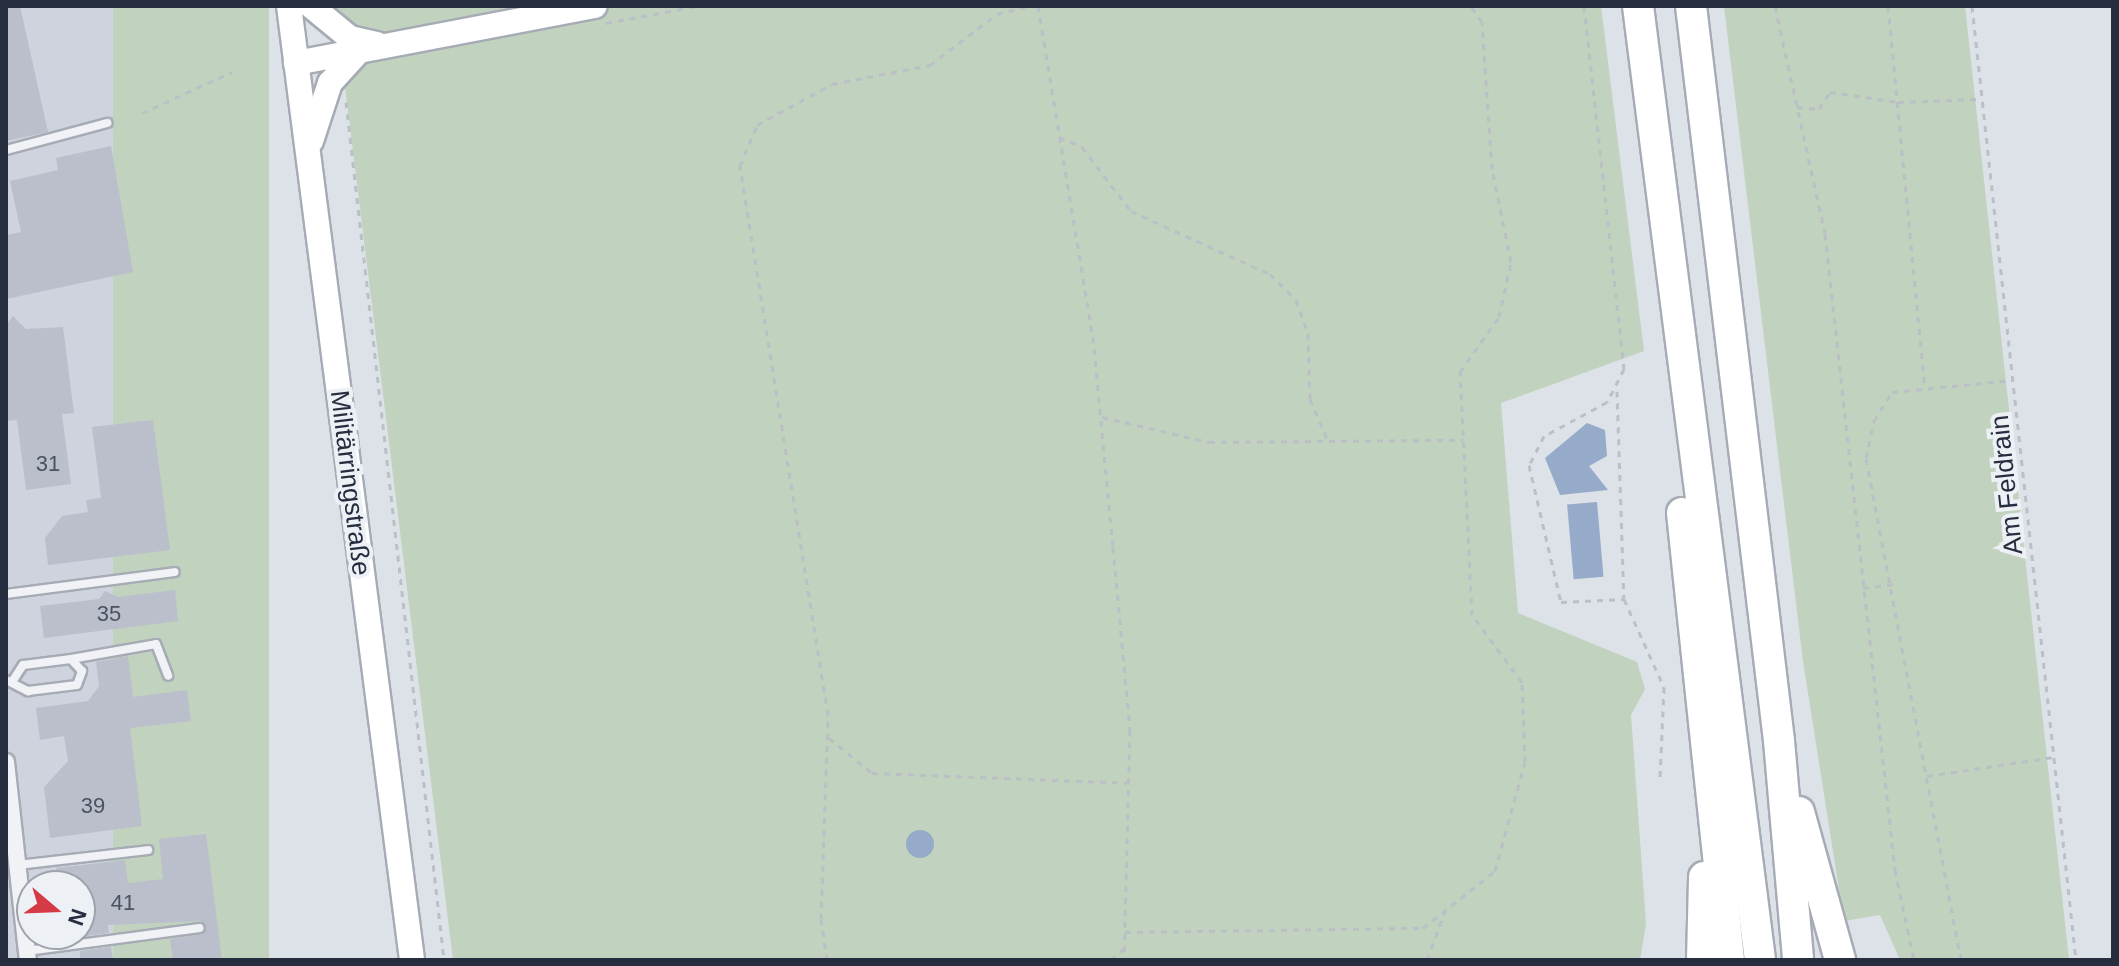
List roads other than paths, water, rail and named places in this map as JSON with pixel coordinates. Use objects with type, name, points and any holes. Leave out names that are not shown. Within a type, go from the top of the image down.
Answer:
[{"type":"highway","points":[[1638,6],[1760,960]]},
{"type":"highway","points":[[1691,6],[1779,741],[1798,960]]},
{"type":"highway","points":[[1658,178],[1650,195],[1729,960]]},
{"type":"highway","points":[[1702,960],[1704,723]]},
{"type":"highway","points":[[1779,741],[1840,960]]},
{"type":"main road","name":"Militärringstraße","points":[[289,6],[412,960]]},
{"type":"main road","points":[[311,6],[350,38],[372,48]]},
{"type":"main road","points":[[296,63],[595,6]]},
{"type":"main road","points":[[308,150],[330,83],[372,48]]},
{"type":"street","points":[[6,762],[11,846],[17,865],[27,955]]},
{"type":"lane","points":[[6,150],[107,123]]},
{"type":"lane","points":[[6,594],[175,572]]},
{"type":"lane","points":[[71,659],[82,671],[77,685],[28,691],[10,680],[23,665],[156,644],[168,676]]},
{"type":"lane","points":[[17,865],[148,850]]},
{"type":"lane","points":[[27,955],[199,928]]},
{"type":"water","points":[[1587,423],[1605,430],[1607,456],[1589,466],[1608,490],[1560,495],[1545,458]]},
{"type":"water","points":[[1597,502],[1604,577],[1574,579],[1567,505]]},
{"type":"water","points":[[920,830],[930,834],[934,844],[930,854],[920,858],[910,854],[906,844],[910,834]]}]
